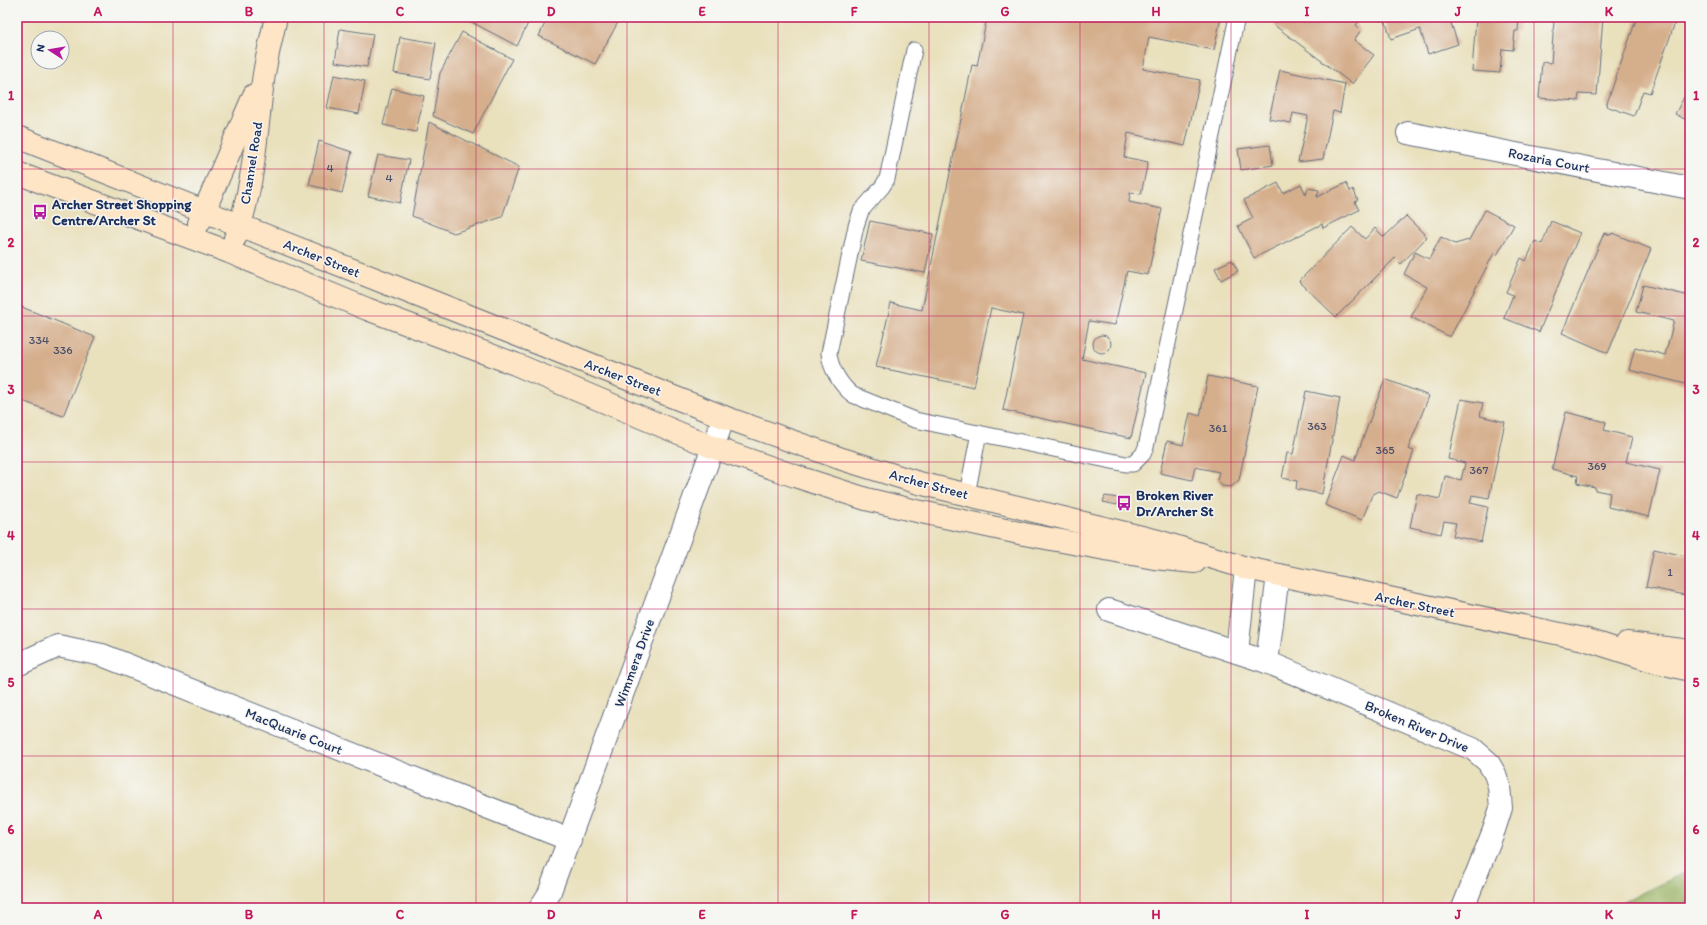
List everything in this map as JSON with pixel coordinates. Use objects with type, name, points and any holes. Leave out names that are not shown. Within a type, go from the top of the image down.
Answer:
[{"type":"main road","name":"Channel Road","points":[[229,252],[240,225],[252,168],[264,72],[276,17]]},
{"type":"main road","name":"Channel Road","points":[[193,239],[264,72]]},
{"type":"main road","name":"Archer Street","points":[[17,137],[724,417],[842,459],[919,483],[1158,541],[1246,568],[1584,639],[1690,670]]},
{"type":"main road","name":"Archer Street","points":[[17,173],[229,252],[368,309],[515,364],[712,447],[866,499],[1024,534],[1154,558],[1246,568]]},
{"type":"main road","points":[[515,364],[526,339]]},
{"type":"main road","points":[[912,510],[919,483]]},
{"type":"main road","points":[[956,518],[965,494]]},
{"type":"main road","name":"Archer Street","points":[[1584,639],[1656,645],[1690,651]]},
{"type":"street","name":"Rozaria Court","points":[[1408,133],[1690,188]]},
{"type":"street","name":"Wimmera Drive","points":[[540,908],[549,894],[570,840],[724,417]]},
{"type":"street","points":[[1238,652],[1246,568]]},
{"type":"street","points":[[1267,662],[1278,575]]},
{"type":"street","name":"Broken River Drive","points":[[1109,610],[1267,662],[1473,749],[1488,762],[1495,774],[1499,786],[1500,808],[1494,830],[1463,908]]},
{"type":"street","name":"MacQuarie Court","points":[[17,665],[58,646],[102,655],[570,840]]},
{"type":"lane","points":[[914,50],[886,179],[882,187],[861,211],[856,226],[829,353],[829,361],[832,368],[848,391],[858,397],[907,418],[1126,464],[1133,464],[1143,454],[1147,439],[1237,17]]},
{"type":"lane","points":[[965,494],[979,433]]},
{"type":"green space","points":[[1690,870],[1690,908],[1610,908]]},
{"type":"building","points":[[462,17],[531,17],[517,46]]},
{"type":"building","points":[[548,17],[621,17],[595,64],[539,36]]},
{"type":"building","points":[[987,17],[1221,17],[1214,50],[1149,37],[1143,69],[1200,80],[1185,146],[1128,133],[1124,157],[1148,162],[1141,194],[1130,193],[1129,202],[1162,209],[1148,275],[1127,271],[1115,325],[1089,321],[1082,359],[1146,373],[1131,438],[1003,410],[1023,315],[991,308],[974,387],[876,367],[891,303],[922,310],[972,65],[977,66]]},
{"type":"building","points":[[1280,17],[1362,17],[1356,25],[1361,30],[1354,40],[1374,55],[1352,84],[1274,25]]},
{"type":"building","points":[[1384,17],[1449,17],[1458,44],[1428,54],[1420,29],[1391,39]]},
{"type":"building","points":[[1476,17],[1519,17],[1518,31],[1515,31],[1513,50],[1502,49],[1500,73],[1472,71]]},
{"type":"building","points":[[1533,17],[1603,17],[1597,95],[1579,94],[1578,101],[1539,98],[1542,62],[1551,63],[1554,21],[1533,20]]},
{"type":"building","points":[[1637,17],[1677,17],[1650,93],[1643,91],[1634,116],[1606,106]]},
{"type":"building","points":[[340,29],[373,34],[367,67],[335,62]]},
{"type":"building","points":[[462,32],[512,59],[473,134],[433,116],[440,73]]},
{"type":"building","points":[[400,37],[436,43],[430,79],[394,73]]},
{"type":"building","points":[[1280,70],[1345,84],[1340,113],[1333,111],[1323,159],[1298,162],[1308,116],[1293,113],[1291,123],[1269,119]]},
{"type":"building","points":[[334,75],[365,81],[359,114],[327,108]]},
{"type":"building","points":[[1690,86],[1690,122],[1675,114]]},
{"type":"building","points":[[392,88],[424,96],[416,132],[383,125]]},
{"type":"building","points":[[429,122],[519,167],[502,217],[454,233],[412,216]]},
{"type":"building","points":[[319,141],[352,152],[342,193],[309,185]]},
{"type":"building","points":[[1270,145],[1273,165],[1241,170],[1238,149]]},
{"type":"building","points":[[378,155],[409,160],[400,203],[368,196]]},
{"type":"building","points":[[1278,183],[1283,193],[1301,184],[1306,195],[1308,188],[1319,190],[1317,197],[1346,183],[1350,191],[1353,189],[1358,200],[1355,202],[1359,210],[1323,228],[1322,224],[1254,258],[1238,226],[1253,218],[1244,200]]},
{"type":"building","points":[[1485,210],[1514,225],[1497,255],[1494,253],[1450,337],[1411,317],[1427,287],[1404,274],[1415,252],[1429,259],[1441,237],[1455,244],[1469,240]]},
{"type":"building","points":[[1406,216],[1427,237],[1401,264],[1395,258],[1336,317],[1299,281],[1352,227],[1365,239],[1375,228],[1384,237]]},
{"type":"building","points":[[870,221],[933,234],[925,273],[861,261]]},
{"type":"building","points":[[1551,221],[1580,233],[1539,332],[1504,318],[1513,295],[1506,292],[1521,258],[1526,261],[1535,241],[1542,244]]},
{"type":"building","points":[[1604,233],[1611,235],[1612,233],[1651,249],[1608,353],[1562,333]]},
{"type":"building","points":[[1232,260],[1238,271],[1221,280],[1215,268]]},
{"type":"building","points":[[1643,285],[1690,296],[1690,385],[1629,370],[1635,347],[1665,355],[1674,321],[1636,312]]},
{"type":"building","points":[[17,305],[95,337],[63,416],[17,399]]},
{"type":"building","points":[[1102,335],[1108,338],[1111,344],[1108,350],[1102,353],[1096,350],[1093,344],[1096,338]]},
{"type":"building","points":[[1208,376],[1258,386],[1239,480],[1231,487],[1222,486],[1217,479],[1219,472],[1195,467],[1192,480],[1160,473],[1167,441],[1183,445],[1190,413],[1200,416]]},
{"type":"building","points":[[1385,379],[1429,396],[1408,449],[1414,451],[1397,498],[1379,491],[1372,495],[1362,520],[1325,505],[1344,455],[1355,460]]},
{"type":"building","points":[[1306,391],[1340,398],[1322,494],[1296,489],[1297,481],[1282,478],[1287,453],[1293,454]]},
{"type":"building","points":[[1461,399],[1483,403],[1480,416],[1505,422],[1489,498],[1472,495],[1470,503],[1488,507],[1481,542],[1453,536],[1456,523],[1444,521],[1441,534],[1410,527],[1417,494],[1440,499],[1445,476],[1461,480],[1465,463],[1448,459]]},
{"type":"building","points":[[1566,412],[1606,422],[1604,430],[1632,437],[1626,462],[1660,470],[1649,517],[1608,507],[1610,493],[1595,490],[1595,487],[1577,483],[1578,476],[1552,469]]},
{"type":"building","points":[[1105,496],[1118,498],[1117,505],[1103,502]]},
{"type":"building","points":[[1654,549],[1690,557],[1690,596],[1646,587]]},
{"type":"place","name":"Archer Street Shopping Centre/Archer St","points":[[40,212]]},
{"type":"place","name":"Broken River Dr/Archer St","points":[[1124,503]]}]
